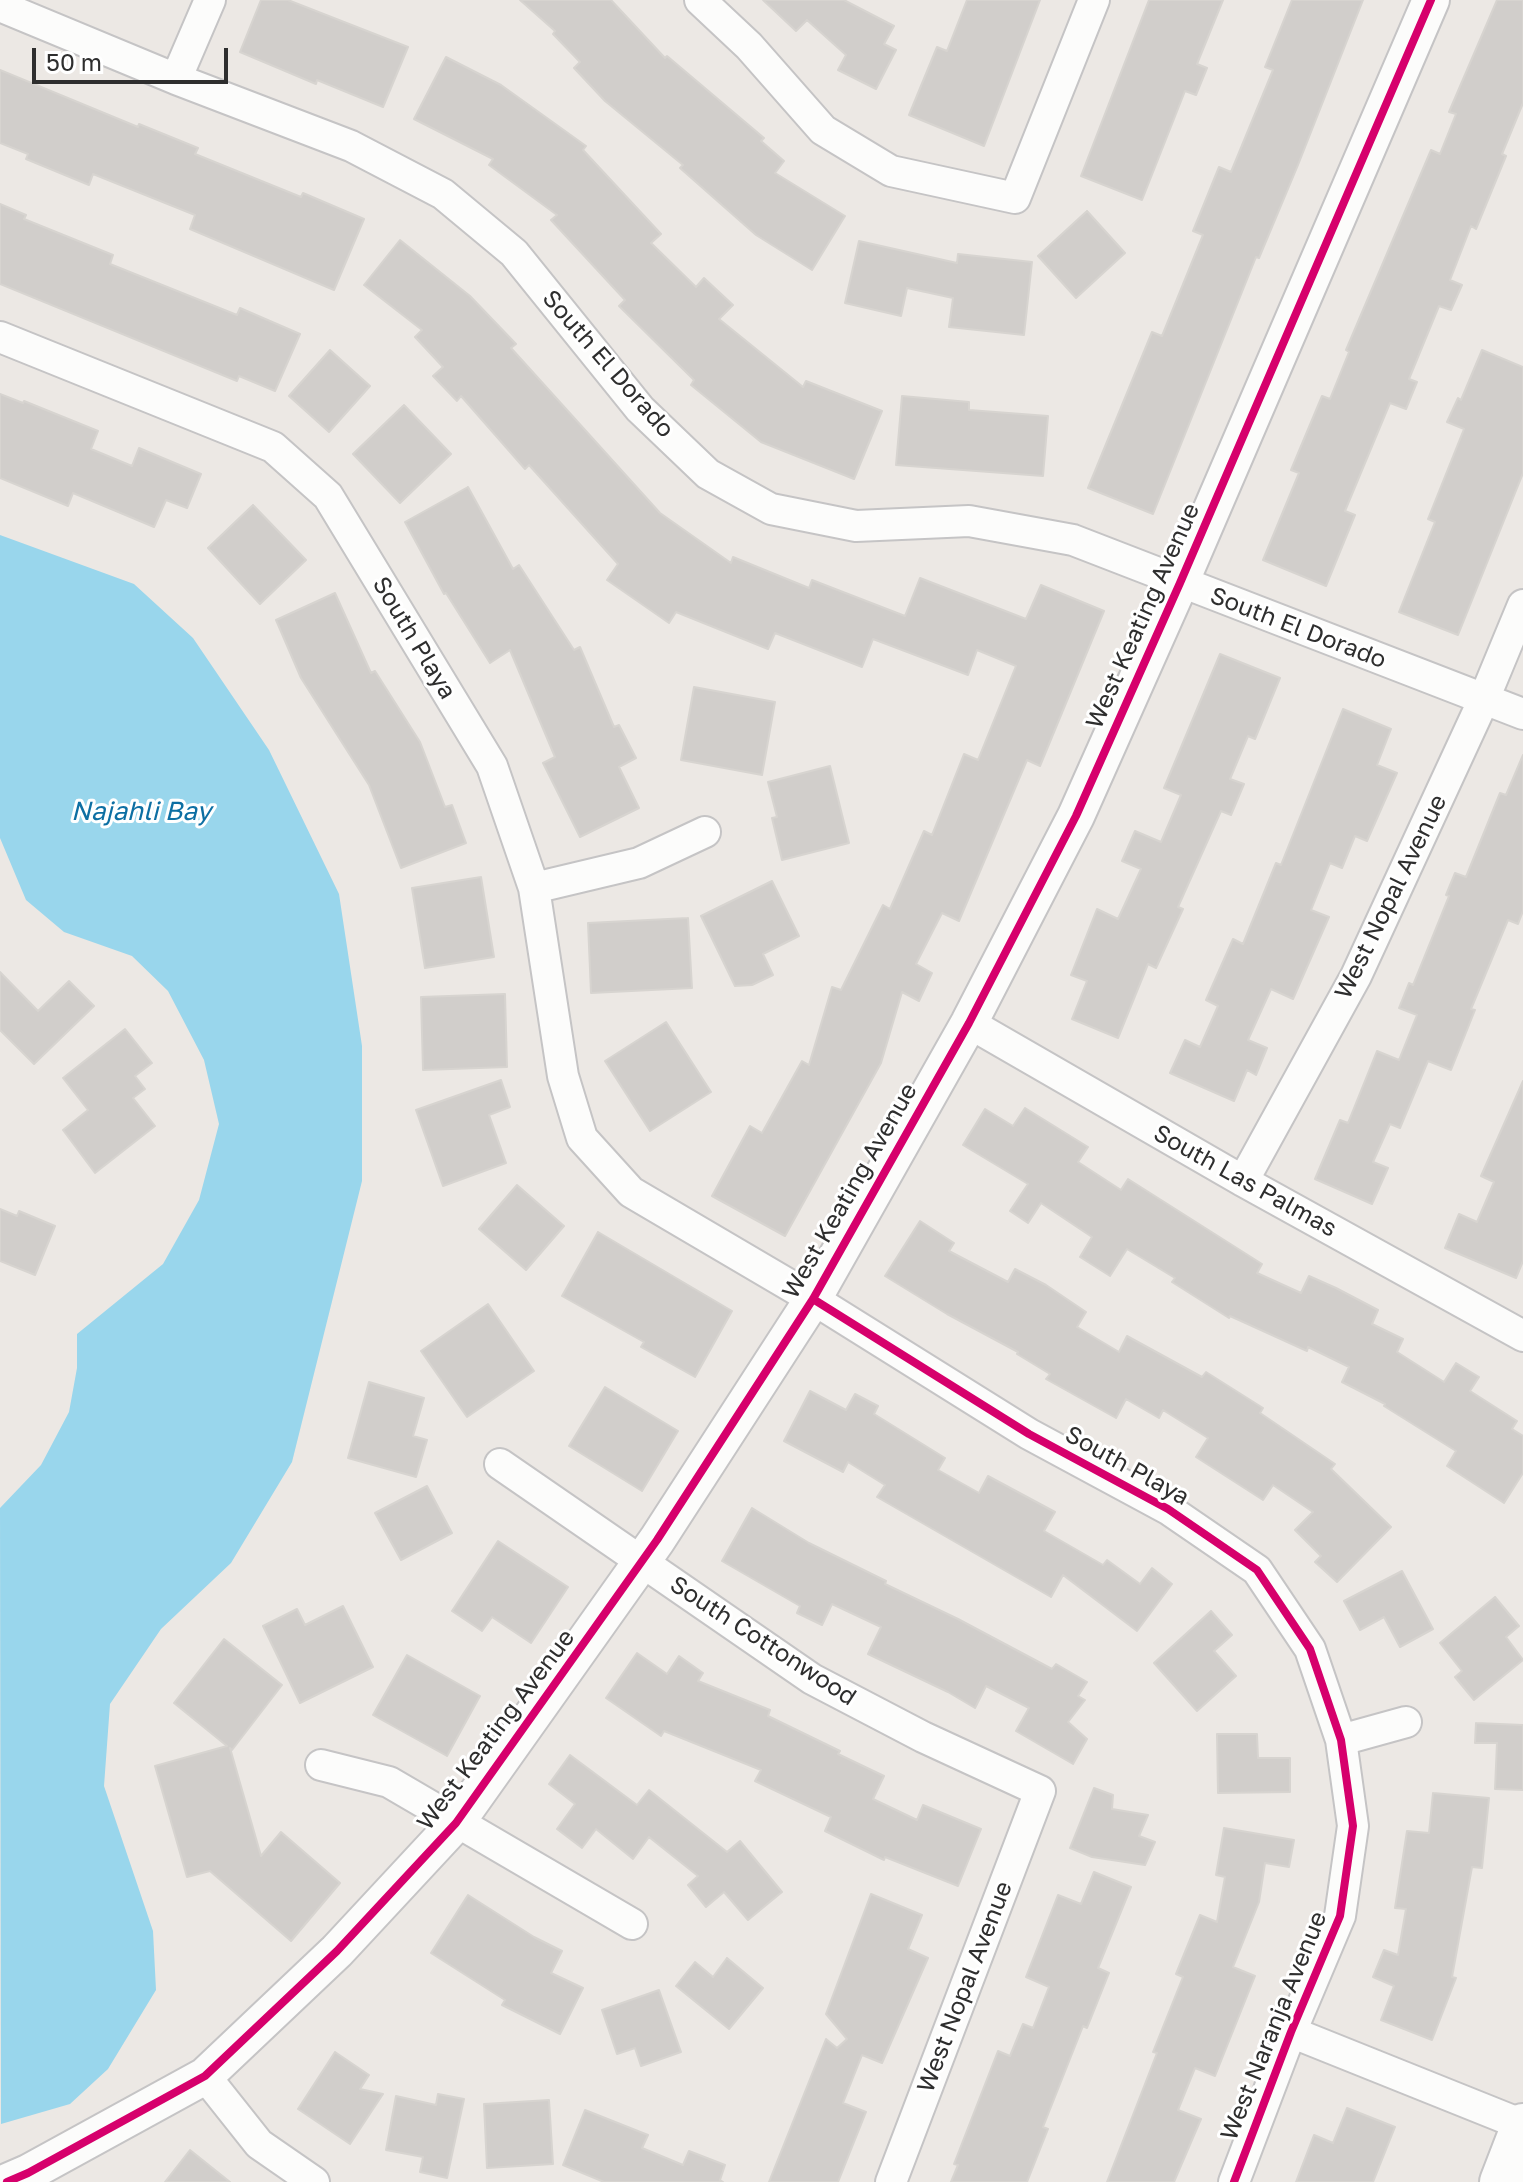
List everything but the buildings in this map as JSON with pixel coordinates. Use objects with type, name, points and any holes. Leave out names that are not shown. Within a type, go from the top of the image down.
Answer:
[{"type":"main road","points":[[1501,2182],[1523,2125]]},
{"type":"street","points":[[176,79],[210,0]]},
{"type":"street","points":[[700,0],[749,46],[823,130],[891,171],[1015,198],[1094,0]]},
{"type":"street","name":"West Keating Avenue","points":[[7,2182],[205,2076],[337,1951],[456,1823],[643,1563],[813,1299],[969,1023],[1076,816],[1180,583],[1431,0]]},
{"type":"street","name":"South El Dorado","points":[[0,6],[176,79],[351,146],[443,194],[514,253],[640,409],[708,474],[771,509],[856,526],[969,521],[1073,540],[1523,714]]},
{"type":"street","name":"South Playa","points":[[0,337],[273,447],[328,496],[492,766],[534,888],[570,1142],[631,1192],[813,1299],[1029,1434],[1168,1509],[1257,1570],[1310,1649],[1341,1740]]},
{"type":"street","name":"West Nopal Avenue","points":[[1243,1181],[1356,976],[1484,699],[1523,605]]},
{"type":"street","points":[[534,888],[639,863],[705,832]]},
{"type":"street","name":"South Las Palmas","points":[[969,1023],[1243,1181],[1523,1336]]},
{"type":"street","name":"South Cottonwood","points":[[500,1464],[812,1679],[923,1737],[1040,1791]]},
{"type":"street","points":[[1341,1740],[1406,1722]]},
{"type":"street","name":"West Naranja Avenue","points":[[1234,2182],[1291,2032],[1340,1916],[1353,1826],[1341,1740]]},
{"type":"street","points":[[321,1765],[389,1782],[632,1924]]},
{"type":"street","name":"West Nopal Avenue","points":[[891,2182],[1040,1791]]},
{"type":"street","points":[[1291,2032],[1523,2125]]},
{"type":"street","points":[[205,2076],[259,2144],[314,2182]]},
{"type":"water","name":"Najahli Bay","points":[[0,535],[134,584],[193,638],[269,750],[339,894],[362,1046],[362,1181],[292,1462],[231,1563],[161,1629],[110,1704],[104,1786],[153,1931],[156,1990],[108,2069],[70,2104],[1,2124],[0,1508],[41,1465],[69,1412],[77,1368],[77,1334],[163,1264],[199,1200],[219,1124],[204,1060],[168,991],[132,956],[64,932],[26,900],[0,838]]},
{"type":"cycle path","points":[[7,2182],[205,2076],[337,1951],[456,1823],[657,1540],[813,1299],[969,1023],[1076,816],[1180,583],[1431,0]]},
{"type":"cycle path","points":[[813,1299],[1029,1434],[1168,1509],[1257,1570],[1310,1649],[1341,1740],[1353,1826],[1340,1916],[1291,2032],[1234,2182]]}]
